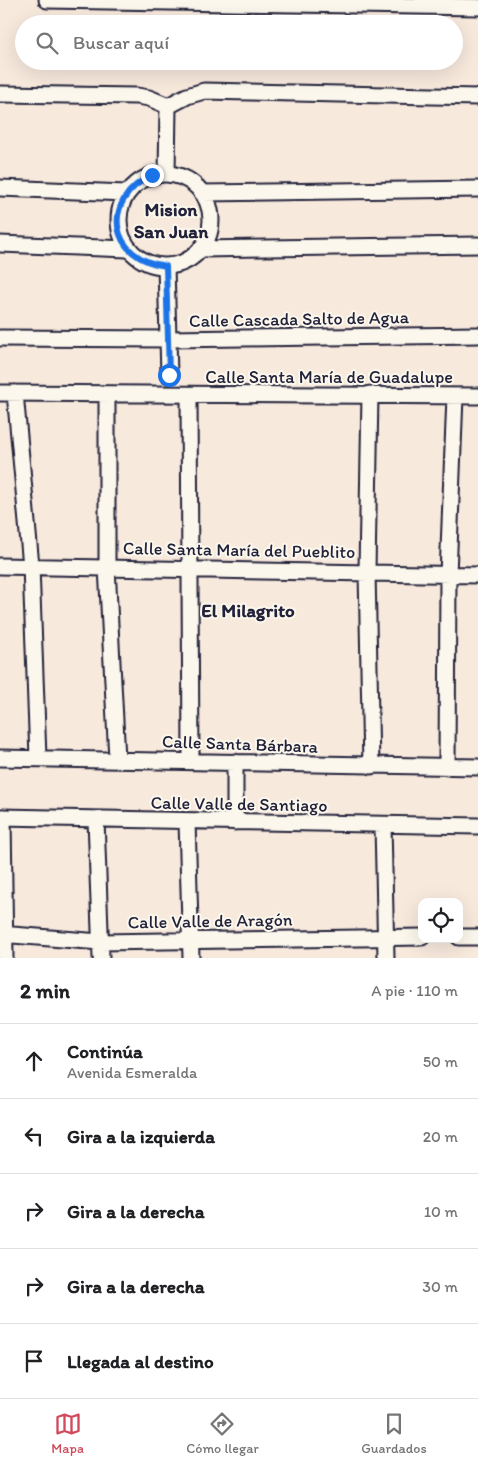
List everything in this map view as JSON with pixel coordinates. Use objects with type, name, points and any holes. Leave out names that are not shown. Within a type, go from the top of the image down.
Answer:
[{"type":"street","points":[[47,0],[478,7]]},
{"type":"street","points":[[168,106],[187,96],[204,91],[478,97]]},
{"type":"street","points":[[0,94],[137,96],[149,98],[168,106]]},
{"type":"street","points":[[167,174],[168,106]]},
{"type":"street","points":[[167,174],[181,176],[193,183],[202,193],[209,206],[211,221],[208,236],[201,249],[191,258],[179,264],[166,266],[145,262],[128,249],[121,236],[118,221],[120,206],[126,193],[137,182],[152,175],[167,174]]},
{"type":"street","points":[[0,188],[126,193]]},
{"type":"street","points":[[202,193],[478,189]]},
{"type":"street","points":[[0,244],[128,249]]},
{"type":"street","points":[[201,249],[478,245]]},
{"type":"street","points":[[166,266],[169,375]]},
{"type":"street","name":"Calle Cascada Salto de Agua","points":[[0,338],[169,339],[478,335]]},
{"type":"street","points":[[7,393],[31,566],[38,758]]},
{"type":"street","name":"Calle Santa María de Guadalupe","points":[[7,393],[478,396]]},
{"type":"street","points":[[107,394],[107,567],[117,759]]},
{"type":"street","points":[[370,394],[367,572],[371,766]]},
{"type":"street","points":[[189,395],[191,760]]},
{"type":"street","points":[[447,767],[448,575],[455,396]]},
{"type":"street","name":"Calle Santa María del Pueblito","points":[[0,566],[189,568],[478,575]]},
{"type":"street","name":"Calle Santa Bárbara","points":[[0,758],[191,760],[371,766],[478,767]]},
{"type":"street","points":[[235,762],[235,822]]},
{"type":"street","points":[[1,817],[2,934],[5,958]]},
{"type":"street","name":"Calle Valle de Santiago","points":[[1,817],[478,826]]},
{"type":"street","points":[[96,819],[101,958]]},
{"type":"street","points":[[187,821],[190,958]]},
{"type":"street","points":[[383,825],[386,958]]},
{"type":"street","name":"Calle Valle de Aragón","points":[[2,934],[100,942],[190,939],[418,937]]},
{"type":"street","points":[[463,937],[478,938]]},
{"type":"district","name":"Mision San Juan","points":[[171,220]]},
{"type":"district","name":"El Milagrito","points":[[248,610]]},
{"type":"route","points":[[152,175],[137,182],[126,193],[120,206],[118,221],[121,236],[128,249],[138,258],[152,264],[166,266],[169,375]]}]
